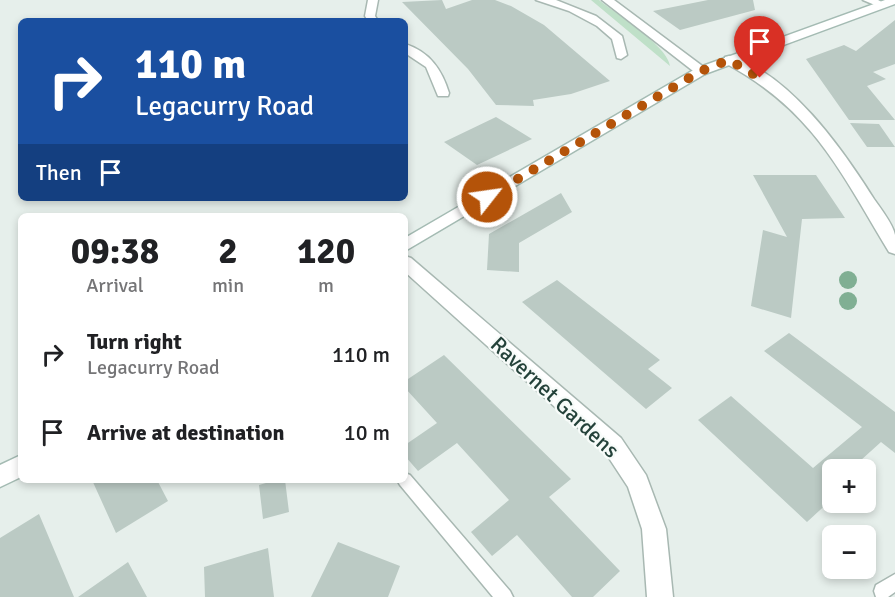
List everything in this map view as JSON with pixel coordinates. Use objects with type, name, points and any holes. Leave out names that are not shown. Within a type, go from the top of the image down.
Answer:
[{"type":"street","points":[[371,18],[373,0]]},
{"type":"street","points":[[541,0],[576,9],[606,27],[618,38],[621,55]]},
{"type":"street","points":[[607,0],[701,71]]},
{"type":"street","points":[[868,0],[882,5]]},
{"type":"street","points":[[408,243],[701,71],[895,0]]},
{"type":"street","points":[[408,50],[436,68],[443,93]]},
{"type":"street","points":[[729,60],[773,86],[821,132],[864,194],[895,248]]},
{"type":"street","name":"Ravernet Gardens","points":[[408,265],[613,445],[638,482],[654,529],[660,597]]},
{"type":"street","points":[[0,477],[18,467]]},
{"type":"lane","points":[[408,483],[504,597]]},
{"type":"green space","points":[[591,0],[599,0],[640,30],[660,49],[670,66]]},
{"type":"building","points":[[442,0],[446,9],[472,0],[495,0],[511,6],[544,25],[610,81],[571,94],[533,100],[534,106],[496,105],[468,69],[402,2]]},
{"type":"building","points":[[708,0],[753,0],[755,10],[680,30],[653,11]]},
{"type":"building","points":[[895,20],[895,64],[873,72],[886,79],[867,86],[895,120],[849,120],[806,59],[844,45],[856,51]]},
{"type":"building","points":[[496,117],[532,139],[477,165],[444,142]]},
{"type":"building","points":[[850,123],[879,124],[895,147],[867,147]]},
{"type":"building","points":[[753,175],[816,175],[845,218],[802,219],[791,318],[751,306],[763,230],[787,237]]},
{"type":"building","points":[[561,193],[572,212],[519,243],[519,272],[487,270],[489,234]]},
{"type":"building","points":[[557,280],[660,360],[648,369],[672,388],[646,409],[522,302]]},
{"type":"building","points":[[789,333],[895,412],[895,453],[881,442],[862,459],[824,459],[862,427],[764,351]]},
{"type":"building","points":[[444,355],[571,479],[549,497],[620,571],[593,597],[572,597],[517,535],[492,556],[471,532],[509,500],[457,443],[418,471],[408,459],[408,443],[437,423],[408,391],[408,379]]},
{"type":"building","points":[[731,396],[813,468],[822,460],[822,508],[807,522],[698,420]]},
{"type":"building","points":[[93,483],[159,483],[168,501],[116,533]]},
{"type":"building","points":[[285,483],[289,512],[263,519],[259,485]]},
{"type":"building","points":[[39,514],[74,597],[0,597],[0,538]]},
{"type":"building","points":[[338,542],[400,566],[388,597],[311,597]]},
{"type":"building","points":[[268,548],[274,597],[205,597],[204,567]]},
{"type":"building","points":[[128,562],[147,597],[78,597]]},
{"type":"route","points":[[487,197],[701,71],[729,60],[760,78]]}]
